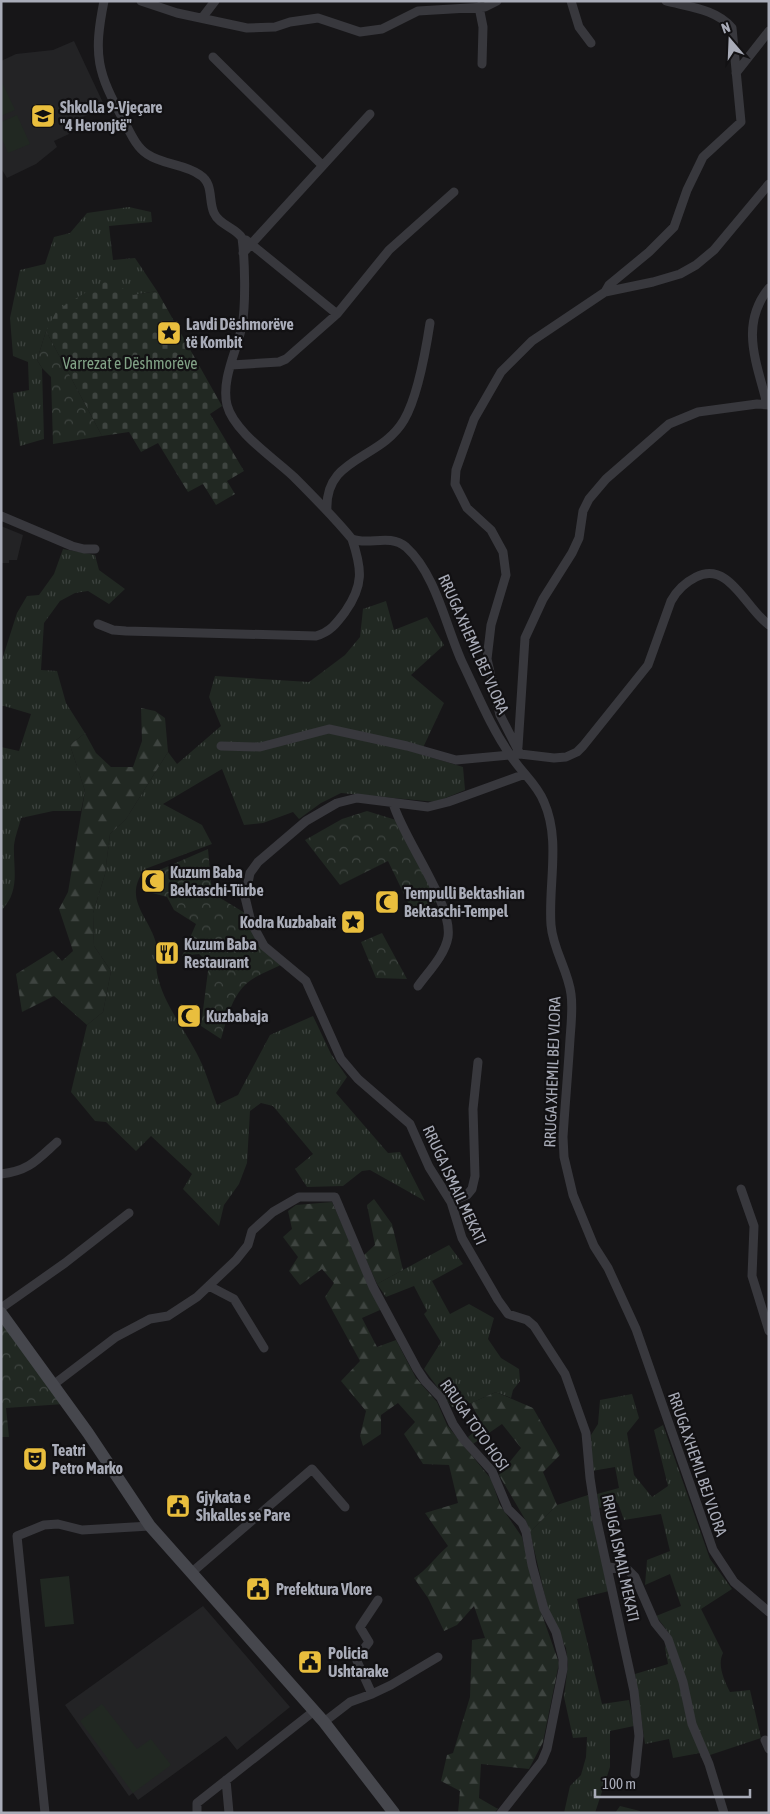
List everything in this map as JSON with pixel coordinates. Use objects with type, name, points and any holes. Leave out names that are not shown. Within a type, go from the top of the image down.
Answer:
[{"type":"main road","points":[[1,1313],[53,1384],[150,1526],[324,1722],[394,1813]]},
{"type":"street","points":[[104,1],[97,34],[100,71],[105,87],[126,126],[146,154],[201,176],[210,188],[214,214],[337,314]]},
{"type":"street","points":[[141,1],[177,13],[247,28],[260,29],[318,18],[350,29],[372,32],[418,11],[479,7],[497,1]]},
{"type":"street","points":[[202,18],[215,1]]},
{"type":"street","points":[[570,1],[579,27],[591,43]]},
{"type":"street","points":[[605,292],[609,285],[663,239],[674,227],[687,190],[703,156],[738,126],[741,115],[734,35],[728,22],[700,9],[666,1]]},
{"type":"street","points":[[479,7],[482,27],[482,64]]},
{"type":"street","points":[[736,73],[769,31]]},
{"type":"street","points":[[213,57],[322,165]]},
{"type":"street","points":[[242,253],[370,114]]},
{"type":"street","points":[[769,184],[714,250],[696,265],[680,274],[605,292],[532,341],[501,372],[474,418],[456,470],[455,484],[467,508],[491,530],[503,552],[506,575],[491,625],[487,659],[493,692],[500,715],[507,733],[519,750],[554,758],[566,757],[584,746],[648,665],[666,613],[676,593],[700,575],[708,572],[728,580],[751,609],[769,624]]},
{"type":"street","points":[[231,365],[279,362],[286,359],[337,314],[389,250],[454,192]]},
{"type":"street","points":[[98,624],[113,630],[126,631],[316,636],[329,632],[354,598],[359,584],[360,571],[352,539],[327,511],[237,423],[228,405],[226,397],[231,365],[243,319],[240,234]]},
{"type":"street","points":[[519,750],[525,638],[543,599],[572,553],[579,538],[583,511],[589,499],[606,479],[669,424],[698,412],[768,405],[751,333],[760,298],[769,288]]},
{"type":"street","points":[[327,511],[327,490],[337,473],[373,451],[404,419],[424,357],[430,323]]},
{"type":"street","points":[[1,516],[72,546],[94,549]]},
{"type":"street","name":"RRUGA XHEMIL BEJ VLORA","points":[[352,539],[358,541],[386,539],[406,547],[414,557],[437,596],[456,648],[510,756],[537,788],[549,816],[553,849],[551,926],[572,996],[562,1137],[564,1157],[573,1194],[594,1246],[608,1268],[636,1329],[712,1550],[734,1582],[769,1612]]},
{"type":"street","points":[[221,746],[260,747],[329,729],[407,746],[456,760],[510,756],[519,750]]},
{"type":"street","name":"RRUGA ISMAIL MEKATI","points":[[525,774],[428,807],[357,798],[347,799],[306,821],[258,862],[250,873],[245,897],[251,922],[264,946],[306,981],[341,1058],[358,1079],[410,1124],[429,1167],[451,1202],[462,1238],[498,1300],[508,1314],[527,1320],[534,1326],[565,1374],[586,1433],[590,1478],[634,1691],[639,1736],[635,1774]]},
{"type":"street","points":[[393,803],[396,813],[441,900],[448,925],[448,937],[444,950],[418,986]]},
{"type":"street","points":[[451,1202],[467,1195],[472,1189],[475,1176],[473,1109],[478,1062]]},
{"type":"street","points":[[1,1174],[16,1173],[30,1167],[57,1142]]},
{"type":"street","points":[[741,1189],[754,1226],[752,1276],[768,1326]]},
{"type":"street","name":"RRUGA TOTO HOSI","points":[[209,1286],[236,1260],[248,1245],[252,1231],[273,1212],[299,1197],[335,1197],[373,1286],[410,1352],[417,1369],[441,1398],[453,1424],[464,1440],[492,1471],[508,1509],[522,1523],[544,1608],[561,1646],[563,1670],[547,1749],[542,1761],[501,1813]]},
{"type":"street","points":[[1,1308],[65,1263],[130,1213]]},
{"type":"street","points":[[53,1384],[116,1338],[150,1319],[173,1314],[209,1286],[234,1299],[264,1348]]},
{"type":"street","points":[[191,1573],[312,1469],[345,1507]]},
{"type":"street","points":[[45,1813],[17,1536],[44,1525],[58,1524],[82,1530],[150,1526]]},
{"type":"street","points":[[609,1566],[628,1570],[635,1577],[655,1623],[668,1639],[680,1674],[692,1724],[709,1764],[724,1813]]},
{"type":"street","points":[[372,1694],[357,1661],[359,1655],[369,1642],[360,1627],[378,1600]]},
{"type":"street","points":[[324,1722],[350,1702],[391,1686],[438,1657]]},
{"type":"street","points":[[197,1813],[197,1802],[314,1712]]},
{"type":"street","points":[[765,1740],[769,1749]]},
{"type":"street","points":[[226,1780],[229,1813]]},
{"type":"shaded area","name":"Shkolla 9-Vjeçare \"4 Heronjtë\"","points":[[74,41],[105,107],[65,125],[69,134],[54,141],[57,147],[36,164],[7,178],[1,168],[1,61],[16,54],[53,50]]},
{"type":"shaded area","points":[[1,526],[23,535],[17,560],[9,560],[9,563],[1,563]]},
{"type":"shaded area","points":[[203,1606],[290,1707],[237,1750],[226,1736],[138,1800],[133,1793],[129,1796],[65,1705]]},
{"type":"green space","points":[[1,80],[15,110],[1,116]]},
{"type":"green space","points":[[17,115],[30,144],[8,153],[1,137],[1,122]]},
{"type":"green space","points":[[129,207],[151,212],[152,222],[109,226],[113,260],[135,258],[157,291],[133,295],[46,331],[37,360],[42,368],[44,439],[20,446],[13,393],[29,390],[28,362],[13,356],[10,318],[20,270],[45,264],[54,237],[70,233],[87,213]]},
{"type":"green space","name":"Varrezat e Dëshmorëve","points":[[108,279],[133,295],[157,291],[222,406],[210,414],[244,471],[227,481],[235,494],[216,505],[203,484],[188,492],[158,443],[141,452],[129,432],[102,436],[46,331],[57,310]]},
{"type":"green space","points":[[46,331],[102,436],[53,444],[51,377],[37,360]]},
{"type":"green space","points":[[63,549],[95,555],[99,570],[125,589],[109,604],[88,591],[75,593],[60,601],[44,623],[41,670],[57,671],[66,703],[85,733],[70,745],[85,791],[81,811],[53,811],[21,818],[14,845],[14,888],[1,911],[1,747],[19,751],[31,714],[1,705],[1,663],[17,613],[27,596],[39,595],[54,574]]},
{"type":"green space","points":[[386,601],[394,630],[427,617],[444,645],[411,675],[444,703],[420,754],[463,767],[465,790],[436,802],[341,793],[321,803],[299,819],[293,812],[263,823],[244,825],[222,769],[163,804],[202,825],[212,844],[145,869],[136,889],[139,907],[153,933],[156,943],[156,966],[163,994],[199,1058],[217,1105],[238,1095],[270,1035],[313,1016],[331,1054],[347,1077],[336,1093],[388,1153],[400,1152],[425,1201],[370,1170],[362,1171],[343,1186],[307,1187],[295,1169],[313,1154],[273,1106],[261,1103],[250,1111],[247,1163],[239,1184],[224,1205],[219,1226],[183,1189],[192,1174],[151,1136],[136,1151],[106,1122],[95,1121],[71,1092],[87,1025],[103,1012],[111,971],[94,946],[93,913],[105,874],[110,834],[126,819],[168,752],[177,764],[221,726],[209,697],[215,676],[309,682],[345,655],[360,637],[363,609]]},
{"type":"green space","points":[[141,708],[155,711],[165,718],[168,752],[126,819],[110,834],[105,874],[93,913],[94,946],[111,971],[103,1012],[87,1025],[54,996],[22,1012],[16,974],[53,951],[62,961],[73,951],[59,909],[68,892],[85,791],[70,745],[85,733],[96,753],[111,767],[133,767],[142,741]]},
{"type":"green space","points":[[367,811],[396,820],[438,901],[413,913],[388,861],[340,885],[305,840],[342,819]]},
{"type":"green space","points":[[208,849],[212,893],[245,913],[283,964],[251,980],[239,992],[231,1007],[221,1039],[201,1026],[209,963],[199,954],[182,956],[196,924],[174,910],[167,897],[145,891],[148,875]]},
{"type":"green space","points":[[382,933],[407,979],[376,978],[361,942]]},
{"type":"green space","points":[[374,1199],[392,1224],[403,1270],[377,1284],[364,1255],[375,1245],[367,1205]]},
{"type":"green space","points":[[332,1202],[380,1310],[362,1318],[377,1347],[396,1340],[416,1378],[437,1402],[447,1425],[491,1479],[500,1505],[522,1537],[540,1609],[559,1663],[543,1742],[529,1769],[481,1764],[479,1798],[498,1809],[494,1813],[458,1813],[460,1791],[441,1781],[447,1755],[453,1753],[470,1697],[472,1640],[485,1638],[474,1606],[457,1625],[444,1631],[428,1598],[414,1578],[448,1546],[425,1513],[458,1503],[449,1465],[423,1464],[404,1434],[415,1422],[398,1403],[381,1415],[381,1434],[363,1446],[360,1436],[366,1411],[341,1381],[360,1361],[325,1297],[334,1283],[322,1269],[300,1285],[289,1271],[298,1257],[283,1237],[292,1229],[288,1211],[296,1205]]},
{"type":"green space","points":[[449,1245],[463,1264],[432,1281],[450,1314],[469,1304],[494,1318],[488,1339],[501,1358],[519,1369],[520,1381],[513,1390],[511,1398],[496,1392],[471,1403],[452,1407],[424,1369],[441,1342],[424,1314],[427,1311],[414,1286],[386,1297],[377,1284]]},
{"type":"green space","points":[[1,1319],[64,1404],[6,1408],[9,1437],[1,1437]]},
{"type":"green space","points":[[496,1392],[533,1408],[560,1455],[543,1472],[557,1505],[530,1532],[526,1521],[499,1475],[521,1448],[502,1424],[473,1444],[468,1437],[482,1425],[471,1403]]},
{"type":"green space","points":[[632,1394],[639,1418],[627,1433],[634,1475],[652,1497],[668,1486],[654,1430],[663,1425],[710,1559],[732,1589],[701,1609],[723,1653],[721,1667],[730,1692],[750,1690],[761,1738],[701,1758],[700,1753],[673,1758],[669,1739],[645,1744],[635,1674],[668,1664],[665,1648],[669,1633],[656,1616],[681,1606],[670,1574],[645,1585],[647,1560],[670,1551],[661,1514],[624,1520],[618,1503],[599,1508],[597,1494],[619,1488],[615,1467],[592,1471],[591,1435],[598,1424],[600,1400]]},
{"type":"green space","points":[[588,1495],[609,1591],[577,1599],[602,1704],[629,1700],[634,1726],[610,1731],[610,1767],[595,1813],[564,1813],[570,1786],[581,1775],[586,1757],[587,1737],[573,1738],[564,1697],[568,1665],[566,1648],[548,1609],[530,1532],[557,1505]]},
{"type":"green space","points":[[69,1576],[74,1624],[45,1627],[40,1579]]},
{"type":"green space","points":[[102,1704],[137,1749],[151,1739],[171,1765],[133,1793],[80,1721]]},
{"type":"green space","points":[[620,1806],[640,1811],[640,1813],[615,1813]]},
{"type":"place","name":"Shkolla 9-Vjeçare \"4 Heronjtë\"","points":[[43,116]]},
{"type":"place","name":"Lavdi Dëshmorëve të Kombit","points":[[169,333]]},
{"type":"place","name":"Kuzum Baba Bektaschi-Türbe","points":[[153,881]]},
{"type":"place","name":"Tempulli Bektashian Bektaschi-Tempel","points":[[387,902]]},
{"type":"place","name":"Kodra Kuzbabait","points":[[353,922]]},
{"type":"place","name":"Kuzum Baba Restaurant","points":[[167,953]]},
{"type":"place","name":"Kuzbabaja","points":[[189,1016]]},
{"type":"place","name":"Teatri Petro Marko","points":[[35,1459]]},
{"type":"place","name":"Gjykata e Shkalles se Pare","points":[[178,1506]]},
{"type":"place","name":"Prefektura Vlore","points":[[258,1589]]},
{"type":"place","name":"Policia Ushtarake","points":[[310,1662]]}]
